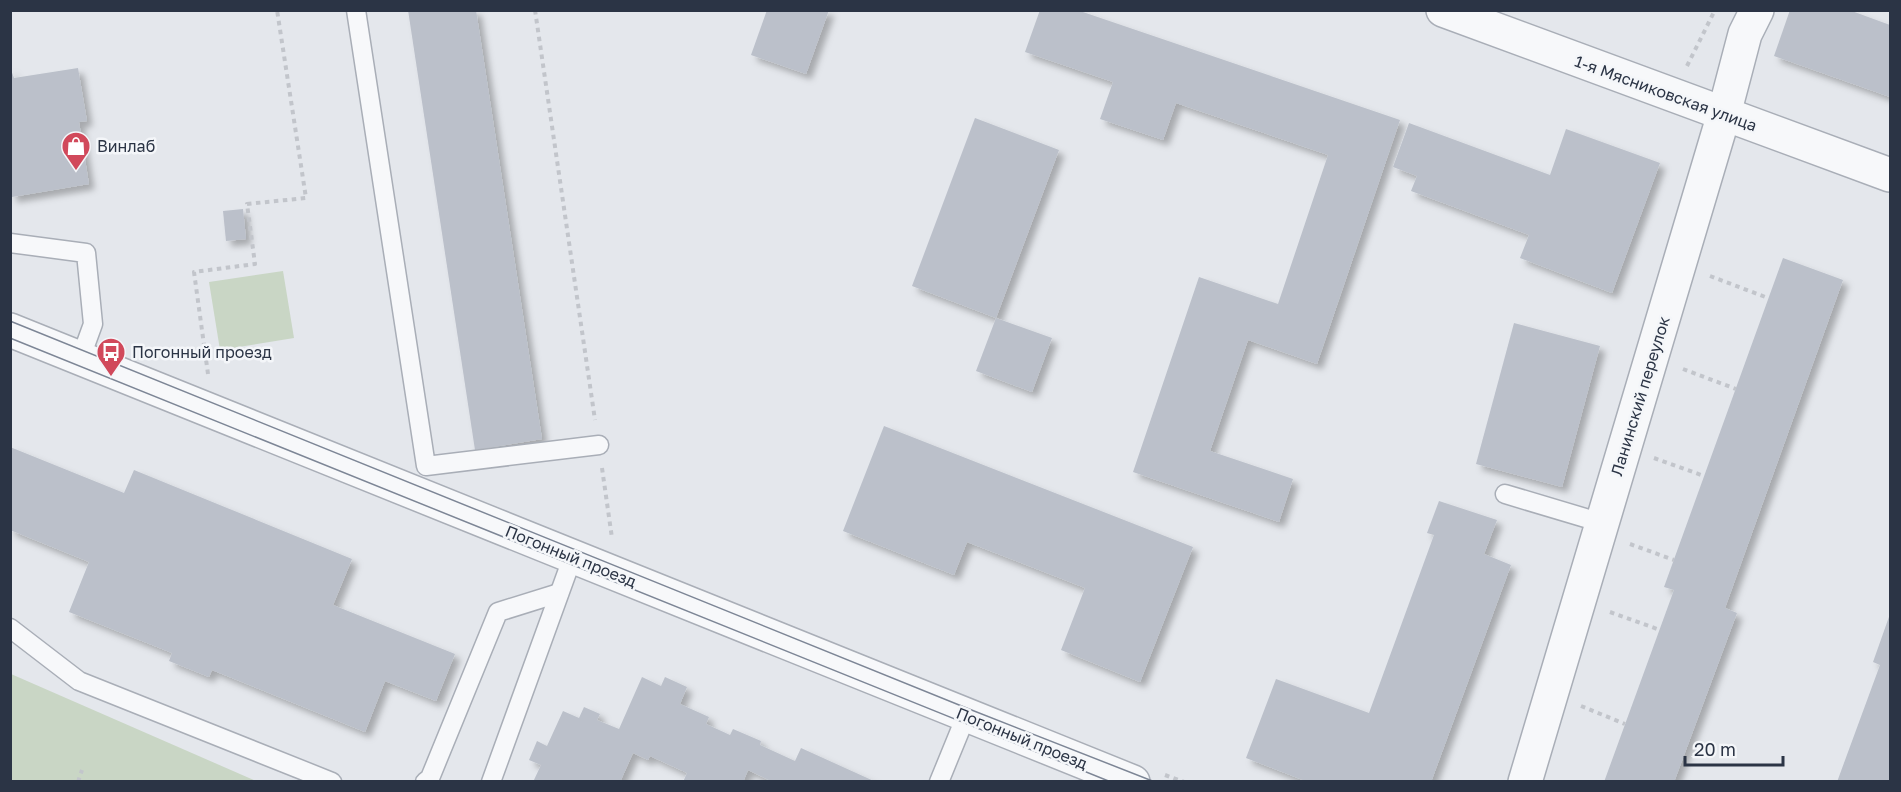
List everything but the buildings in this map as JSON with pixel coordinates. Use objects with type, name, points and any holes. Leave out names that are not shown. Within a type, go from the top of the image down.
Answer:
[{"type":"street","name":"1-я Мясниковская улица","points":[[1443,10],[1890,175]]},
{"type":"street","name":"Ланинский переулок","points":[[1525,782],[1612,532],[1745,34],[1757,10]]},
{"type":"street","name":"Погонный проезд","points":[[10,330],[1133,782]]},
{"type":"lane","points":[[356,10],[426,466],[599,445]]},
{"type":"lane","points":[[10,243],[86,253],[93,324],[81,357]]},
{"type":"lane","points":[[1505,494],[1612,532]]},
{"type":"lane","points":[[491,782],[573,556]]},
{"type":"lane","points":[[425,782],[430,778],[498,612],[559,593]]},
{"type":"lane","points":[[10,628],[80,681],[332,782]]},
{"type":"lane","points":[[939,782],[966,716]]},
{"type":"path","points":[[213,411],[194,272],[255,264],[247,204],[306,198],[278,10]]},
{"type":"path","points":[[535,10],[618,575]]},
{"type":"path","points":[[1672,94],[1715,10]]},
{"type":"path","points":[[1701,273],[1768,298]]},
{"type":"path","points":[[1673,365],[1736,389]]},
{"type":"path","points":[[1646,454],[1704,476]]},
{"type":"path","points":[[1612,532],[1674,560]]},
{"type":"path","points":[[1601,609],[1660,630]]},
{"type":"path","points":[[1574,703],[1625,724]]},
{"type":"path","points":[[78,782],[82,770]]},
{"type":"green space","points":[[283,271],[294,338],[220,350],[209,282]]},
{"type":"green space","points":[[11,674],[256,781],[11,781]]},
{"type":"tram line","points":[[10,321],[1155,782]]},
{"type":"tram line","points":[[10,338],[1111,782]]},
{"type":"place","name":"Винлаб","points":[[76,172]]},
{"type":"place","name":"Погонный проезд","points":[[111,378]]}]
